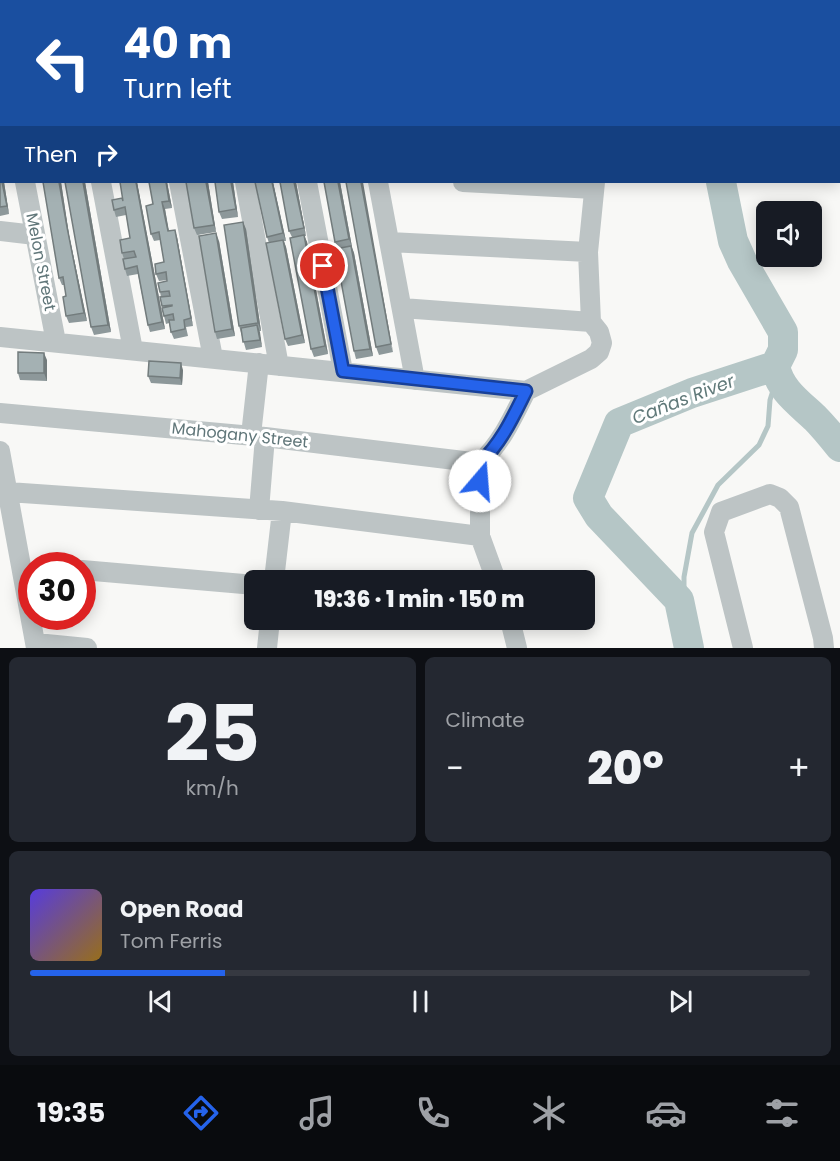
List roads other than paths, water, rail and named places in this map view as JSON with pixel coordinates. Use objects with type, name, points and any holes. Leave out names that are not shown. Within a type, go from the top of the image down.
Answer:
[{"type":"street","name":"Melon Street","points":[[25,183],[56,342]]},
{"type":"street","points":[[101,183],[134,350]]},
{"type":"street","points":[[179,183],[213,358]]},
{"type":"street","points":[[245,183],[279,366]]},
{"type":"street","points":[[307,183],[343,371]]},
{"type":"street","points":[[378,183],[415,380]]},
{"type":"street","points":[[0,338],[526,391],[591,359],[599,352],[602,343],[599,332],[591,322],[588,252],[594,185],[507,183]]},
{"type":"street","points":[[0,231],[35,235]]},
{"type":"street","points":[[389,242],[588,252]]},
{"type":"street","points":[[402,309],[591,322]]},
{"type":"street","points":[[259,363],[259,510]]},
{"type":"street","points":[[492,570],[480,536],[480,463],[493,451],[504,435],[526,391]]},
{"type":"street","name":"Mahogany Street","points":[[0,413],[258,436],[480,463]]},
{"type":"street","points":[[0,451],[8,492],[24,552]]},
{"type":"street","points":[[8,492],[282,512],[480,536]]},
{"type":"street","points":[[743,648],[714,532],[721,512],[770,494],[780,498],[789,507],[824,648]]},
{"type":"street","points":[[275,570],[282,512]]},
{"type":"street","points":[[96,571],[244,584]]},
{"type":"street","points":[[34,630],[36,646],[87,648]]},
{"type":"street","points":[[267,648],[269,630]]},
{"type":"street","points":[[512,630],[517,648]]},
{"type":"waterway","name":"Cañas River","points":[[689,648],[679,600],[599,516],[588,498],[619,423],[692,393],[775,366],[783,350],[783,332],[733,241],[721,183]]},
{"type":"waterway","points":[[775,366],[785,389],[818,421],[840,447]]},
{"type":"waterway","points":[[684,625],[684,577],[692,533],[718,485],[759,445],[768,426],[770,400],[777,378]]}]
